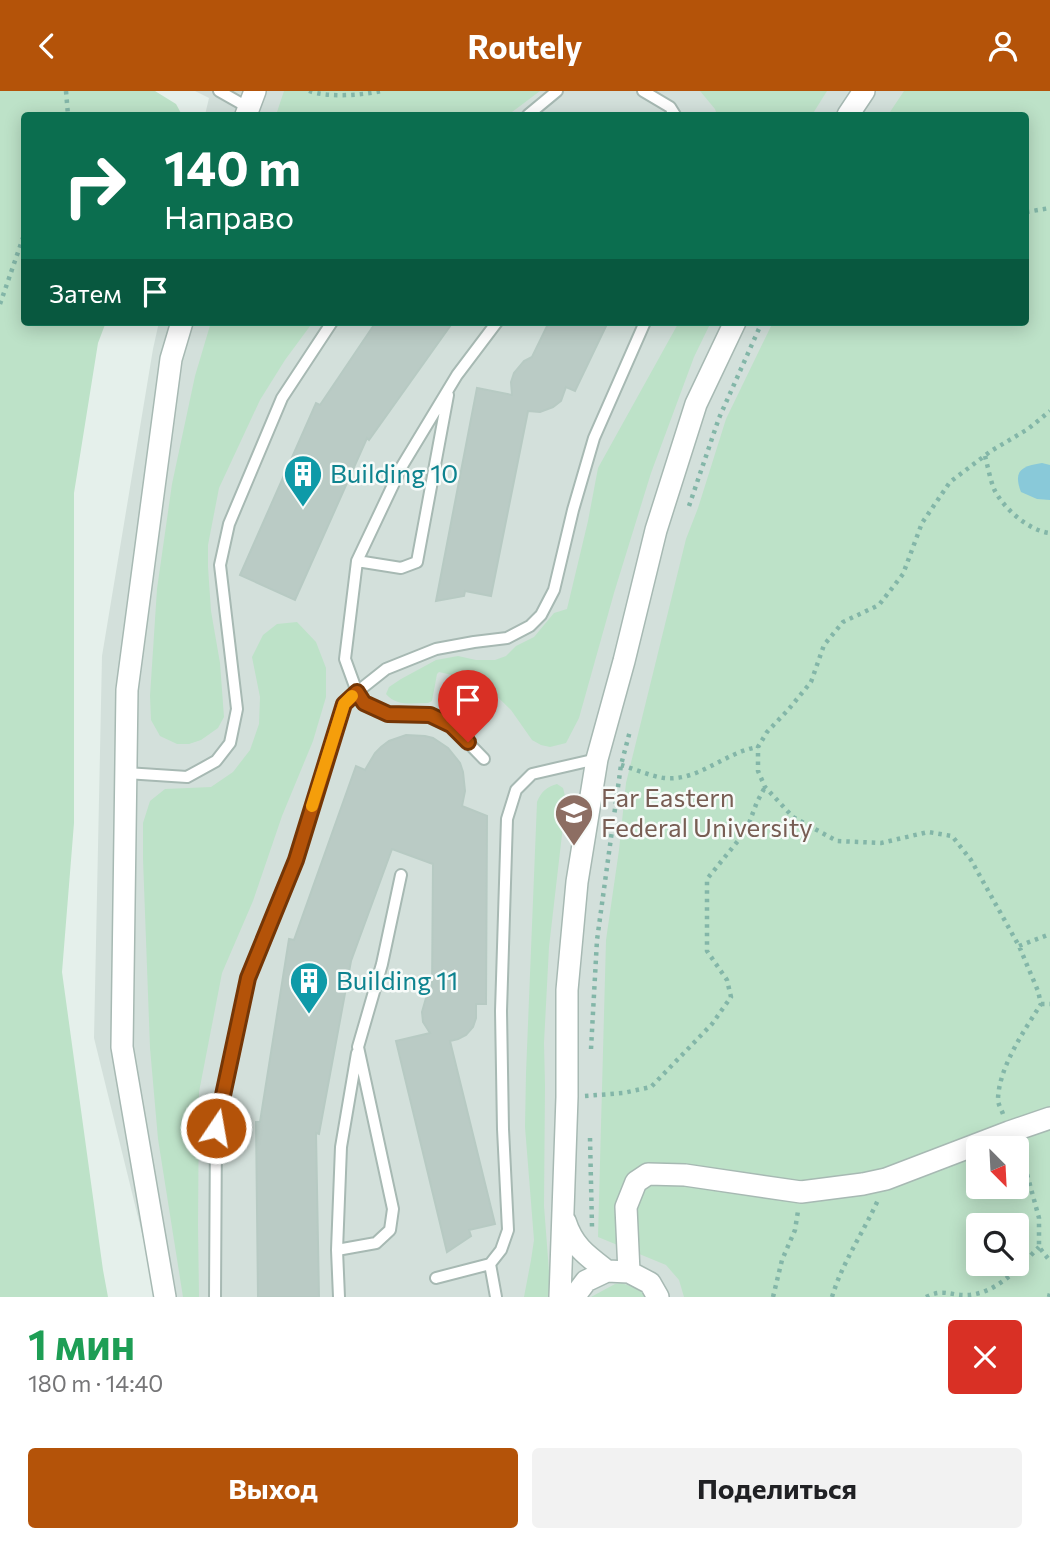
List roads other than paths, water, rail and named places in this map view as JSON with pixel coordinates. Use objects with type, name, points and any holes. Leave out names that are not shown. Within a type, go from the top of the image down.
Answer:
[{"type":"street","points":[[850,112],[864,91]]},
{"type":"street","points":[[165,1297],[122,1047],[127,690],[171,359],[182,326]]},
{"type":"street","points":[[560,1297],[567,1097],[567,990],[577,883],[597,759],[656,530],[696,404],[733,326]]},
{"type":"street","points":[[1021,1136],[1050,1118]]},
{"type":"street","points":[[629,1272],[626,1207],[636,1182],[648,1174],[685,1175],[801,1192],[886,1179],[966,1155]]},
{"type":"street","points":[[563,1212],[570,1236],[583,1254],[600,1266],[629,1272],[650,1283],[659,1297]]},
{"type":"street","points":[[574,1297],[600,1266]]},
{"type":"lane","points":[[219,91],[250,105]]},
{"type":"lane","points":[[532,112],[557,91]]},
{"type":"lane","points":[[643,91],[670,107],[673,112]]},
{"type":"lane","points":[[126,773],[187,777],[216,761],[230,743],[237,709],[220,565],[229,524],[282,398],[329,326]]},
{"type":"lane","points":[[484,759],[451,725],[430,715],[388,714],[364,703],[345,659],[357,561],[402,466],[449,389],[494,326]]},
{"type":"lane","points":[[215,1297],[216,1128],[248,978],[296,860],[344,704],[386,669],[436,649],[507,638],[530,626],[541,615],[554,590],[594,437],[643,326]]},
{"type":"lane","points":[[357,561],[401,568],[416,562],[449,389]]},
{"type":"lane","points":[[436,1278],[490,1264],[501,1250],[508,1230],[501,1010],[507,819],[516,790],[532,774],[597,759]]},
{"type":"lane","points":[[339,1297],[337,1250],[341,1147],[358,1047],[382,964],[401,875]]},
{"type":"lane","points":[[337,1250],[376,1243],[390,1230],[393,1209],[358,1047]]},
{"type":"lane","points":[[490,1264],[496,1297]]},
{"type":"water","points":[[1042,463],[1050,465],[1050,500],[1037,499],[1021,492],[1019,485],[1019,474],[1024,468]]},
{"type":"place","name":"Building 10","points":[[303,508]]},
{"type":"place","name":"Far Eastern Federal University","points":[[574,847]]},
{"type":"place","name":"Building 11","points":[[309,1015]]}]
